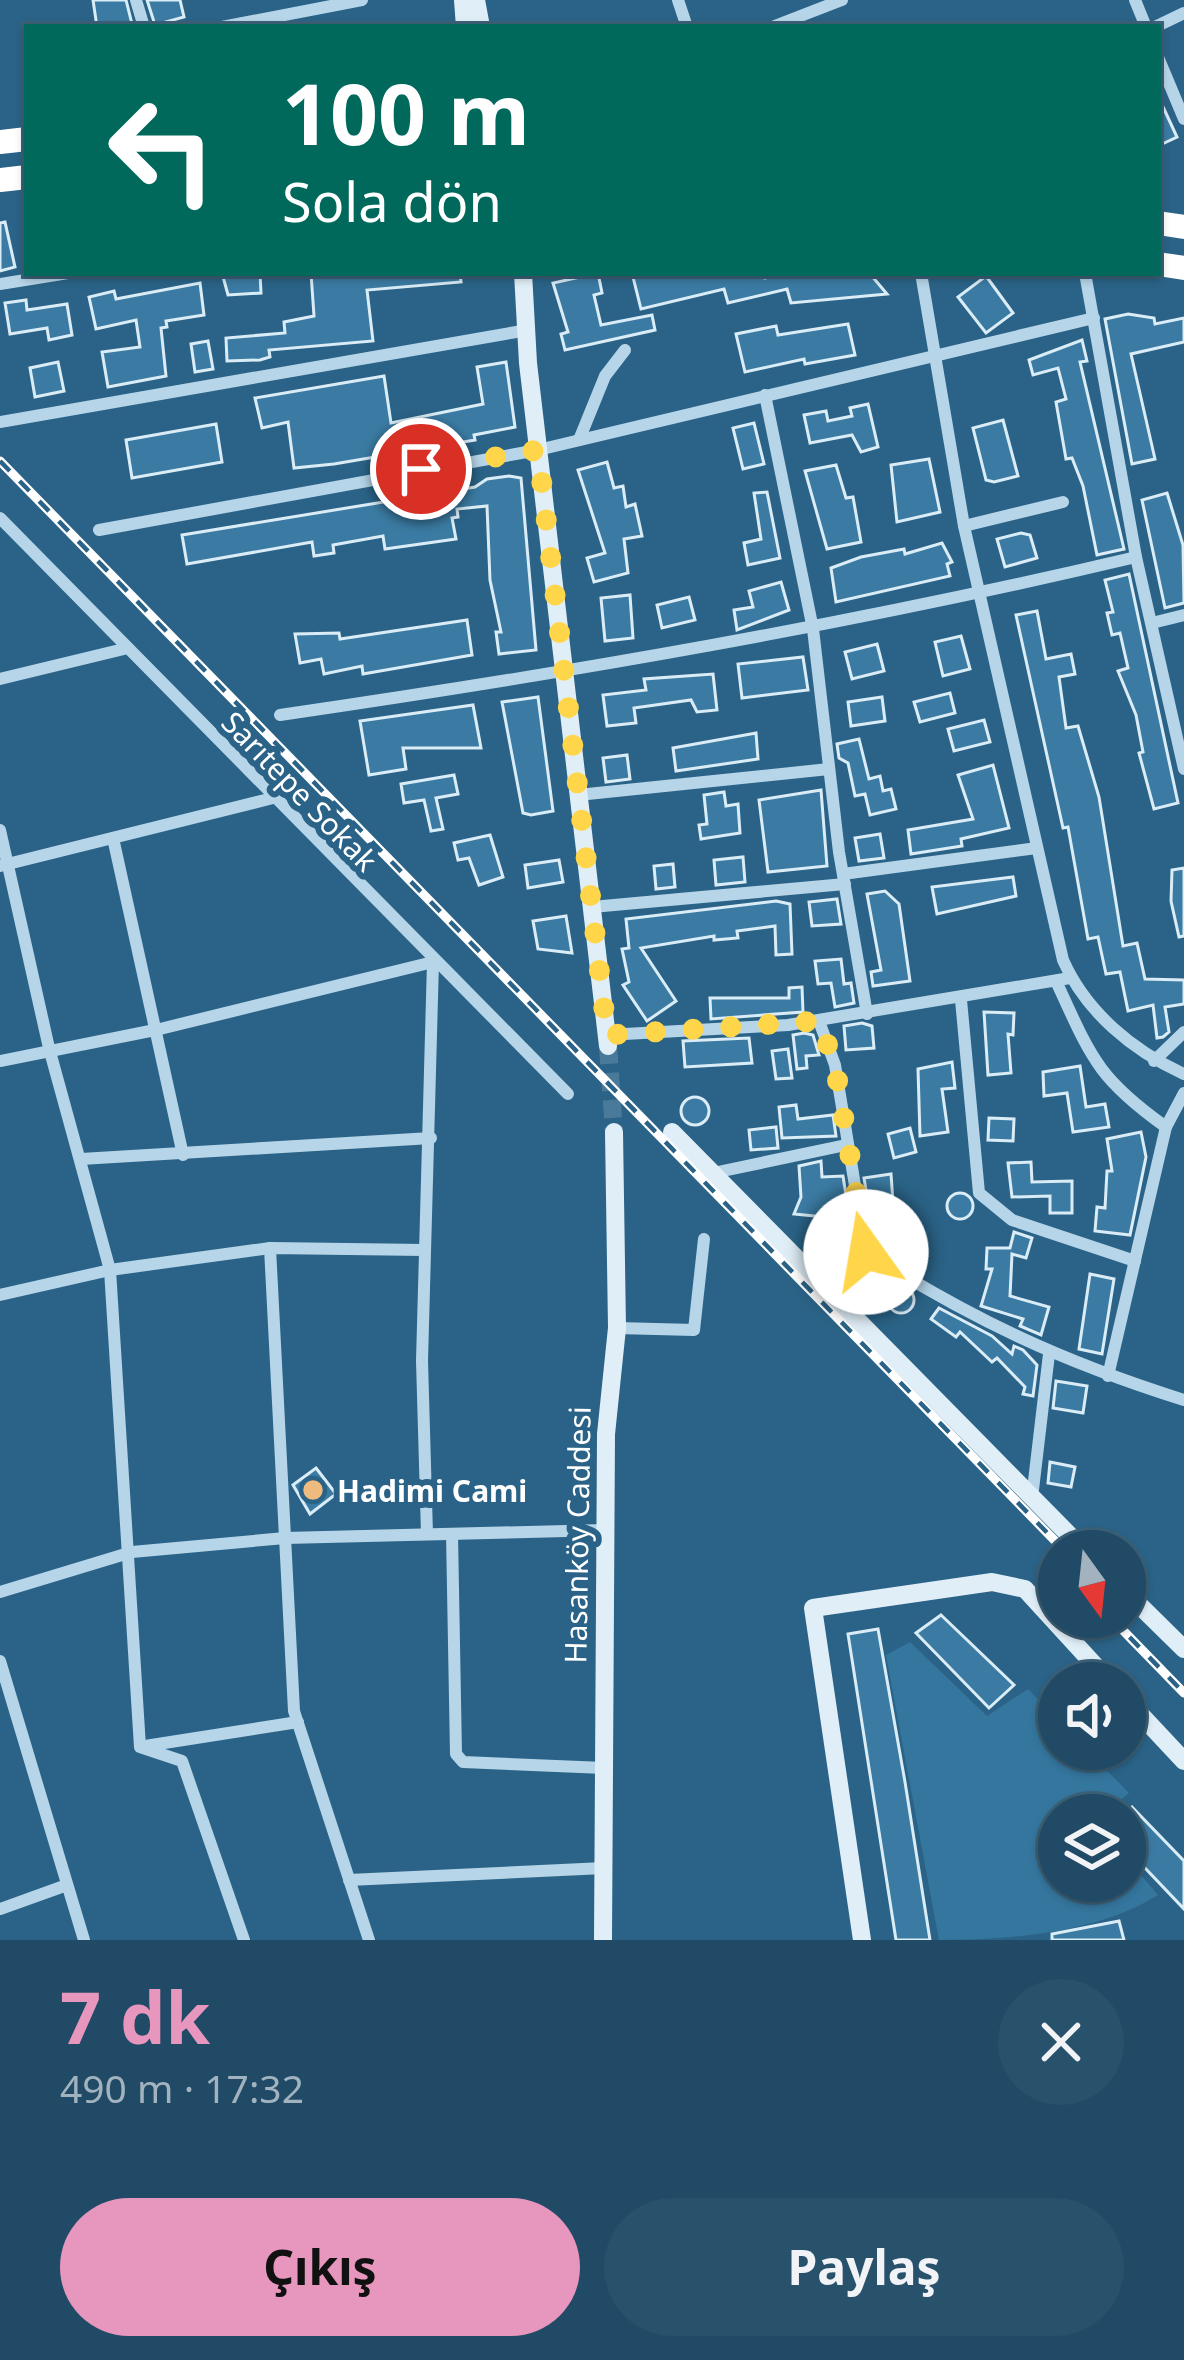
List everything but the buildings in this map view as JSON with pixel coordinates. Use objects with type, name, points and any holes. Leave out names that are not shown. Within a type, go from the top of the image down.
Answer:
[{"type":"street","points":[[238,24],[362,0]]},
{"type":"street","points":[[780,24],[842,0]]},
{"type":"street","points":[[1161,64],[1184,119]]},
{"type":"street","points":[[0,284],[49,276]]},
{"type":"street","points":[[511,276],[528,363]]},
{"type":"street","points":[[523,276],[528,363],[607,1041],[819,1021],[1063,980]]},
{"type":"street","points":[[922,276],[964,526],[1063,980],[1090,1056],[1116,1092],[1166,1127]]},
{"type":"street","points":[[1086,276],[1136,557],[1184,769]]},
{"type":"street","points":[[99,530],[343,481],[538,450],[1094,318]]},
{"type":"street","points":[[0,422],[522,331]]},
{"type":"street","points":[[580,440],[605,376],[625,350]]},
{"type":"street","points":[[765,395],[813,629],[844,879],[867,1014]]},
{"type":"street","points":[[964,526],[1063,502]]},
{"type":"street","name":"Sarıtepe Sokak","points":[[0,518],[568,1094]]},
{"type":"street","points":[[280,715],[563,674],[813,629],[1136,557]]},
{"type":"street","points":[[1151,622],[1184,615]]},
{"type":"street","points":[[0,679],[128,648]]},
{"type":"street","points":[[578,795],[829,769]]},
{"type":"street","points":[[6,864],[273,798]]},
{"type":"street","points":[[0,830],[49,1048],[110,1270],[132,1552],[140,1747]]},
{"type":"street","points":[[113,838],[160,1029],[183,1156]]},
{"type":"street","points":[[592,907],[844,879],[1037,848]]},
{"type":"street","points":[[0,1061],[160,1029],[433,962],[425,1250],[427,1534]]},
{"type":"street","points":[[1063,980],[1154,1061],[1184,1074]]},
{"type":"street","points":[[961,1000],[979,1193],[1012,1220],[1135,1261]]},
{"type":"street","points":[[819,1021],[835,1065],[866,1252],[926,1290],[1049,1354],[1184,1400]]},
{"type":"street","points":[[1154,1061],[1184,1032]]},
{"type":"street","points":[[1108,1376],[1166,1127],[1184,1093]]},
{"type":"street","name":"Hasanköy Caddesi","points":[[602,1940],[606,1434],[617,1328],[614,1132]]},
{"type":"street","points":[[672,1132],[1064,1530]]},
{"type":"street","points":[[81,1159],[431,1138]]},
{"type":"street","points":[[713,1172],[846,1144]]},
{"type":"street","points":[[617,1328],[694,1330],[704,1239]]},
{"type":"street","points":[[0,1295],[110,1270],[270,1248],[425,1250]]},
{"type":"street","points":[[270,1248],[298,1722],[369,1940]]},
{"type":"street","points":[[1032,1499],[1049,1354]]},
{"type":"street","points":[[0,1592],[132,1552],[285,1538],[605,1530]]},
{"type":"street","points":[[452,1534],[456,1754],[463,1762],[604,1768]]},
{"type":"street","points":[[862,1940],[813,1608],[992,1582],[1025,1589],[1093,1662]]},
{"type":"street","points":[[1146,1611],[1184,1648]]},
{"type":"street","points":[[0,1661],[84,1940]]},
{"type":"street","points":[[1146,1720],[1184,1761]]},
{"type":"street","points":[[140,1747],[298,1722]]},
{"type":"street","points":[[140,1747],[182,1761],[244,1940]]},
{"type":"street","points":[[349,1880],[604,1868]]},
{"type":"street","points":[[0,1910],[67,1885]]},
{"type":"shaded area","points":[[910,1642],[987,1716],[1028,1689],[1038,1699],[1038,1770],[1107,1770],[1129,1793],[1038,1794],[1038,1902],[1145,1902],[1108,1918],[1052,1932],[939,1940],[886,1655]]},
{"type":"shaded area","points":[[1146,1881],[1158,1895],[1146,1902]]},
{"type":"tunnel","points":[[608,1046],[614,1132]]},
{"type":"railway","points":[[0,461],[1044,1530]]},
{"type":"railway","points":[[1130,1638],[1184,1693]]},
{"type":"place","name":"Hadimi Cami","points":[[313,1490]]},
{"type":"route","points":[[421,469],[538,450],[607,1035],[819,1021],[835,1065],[857,1221],[866,1252]]}]
